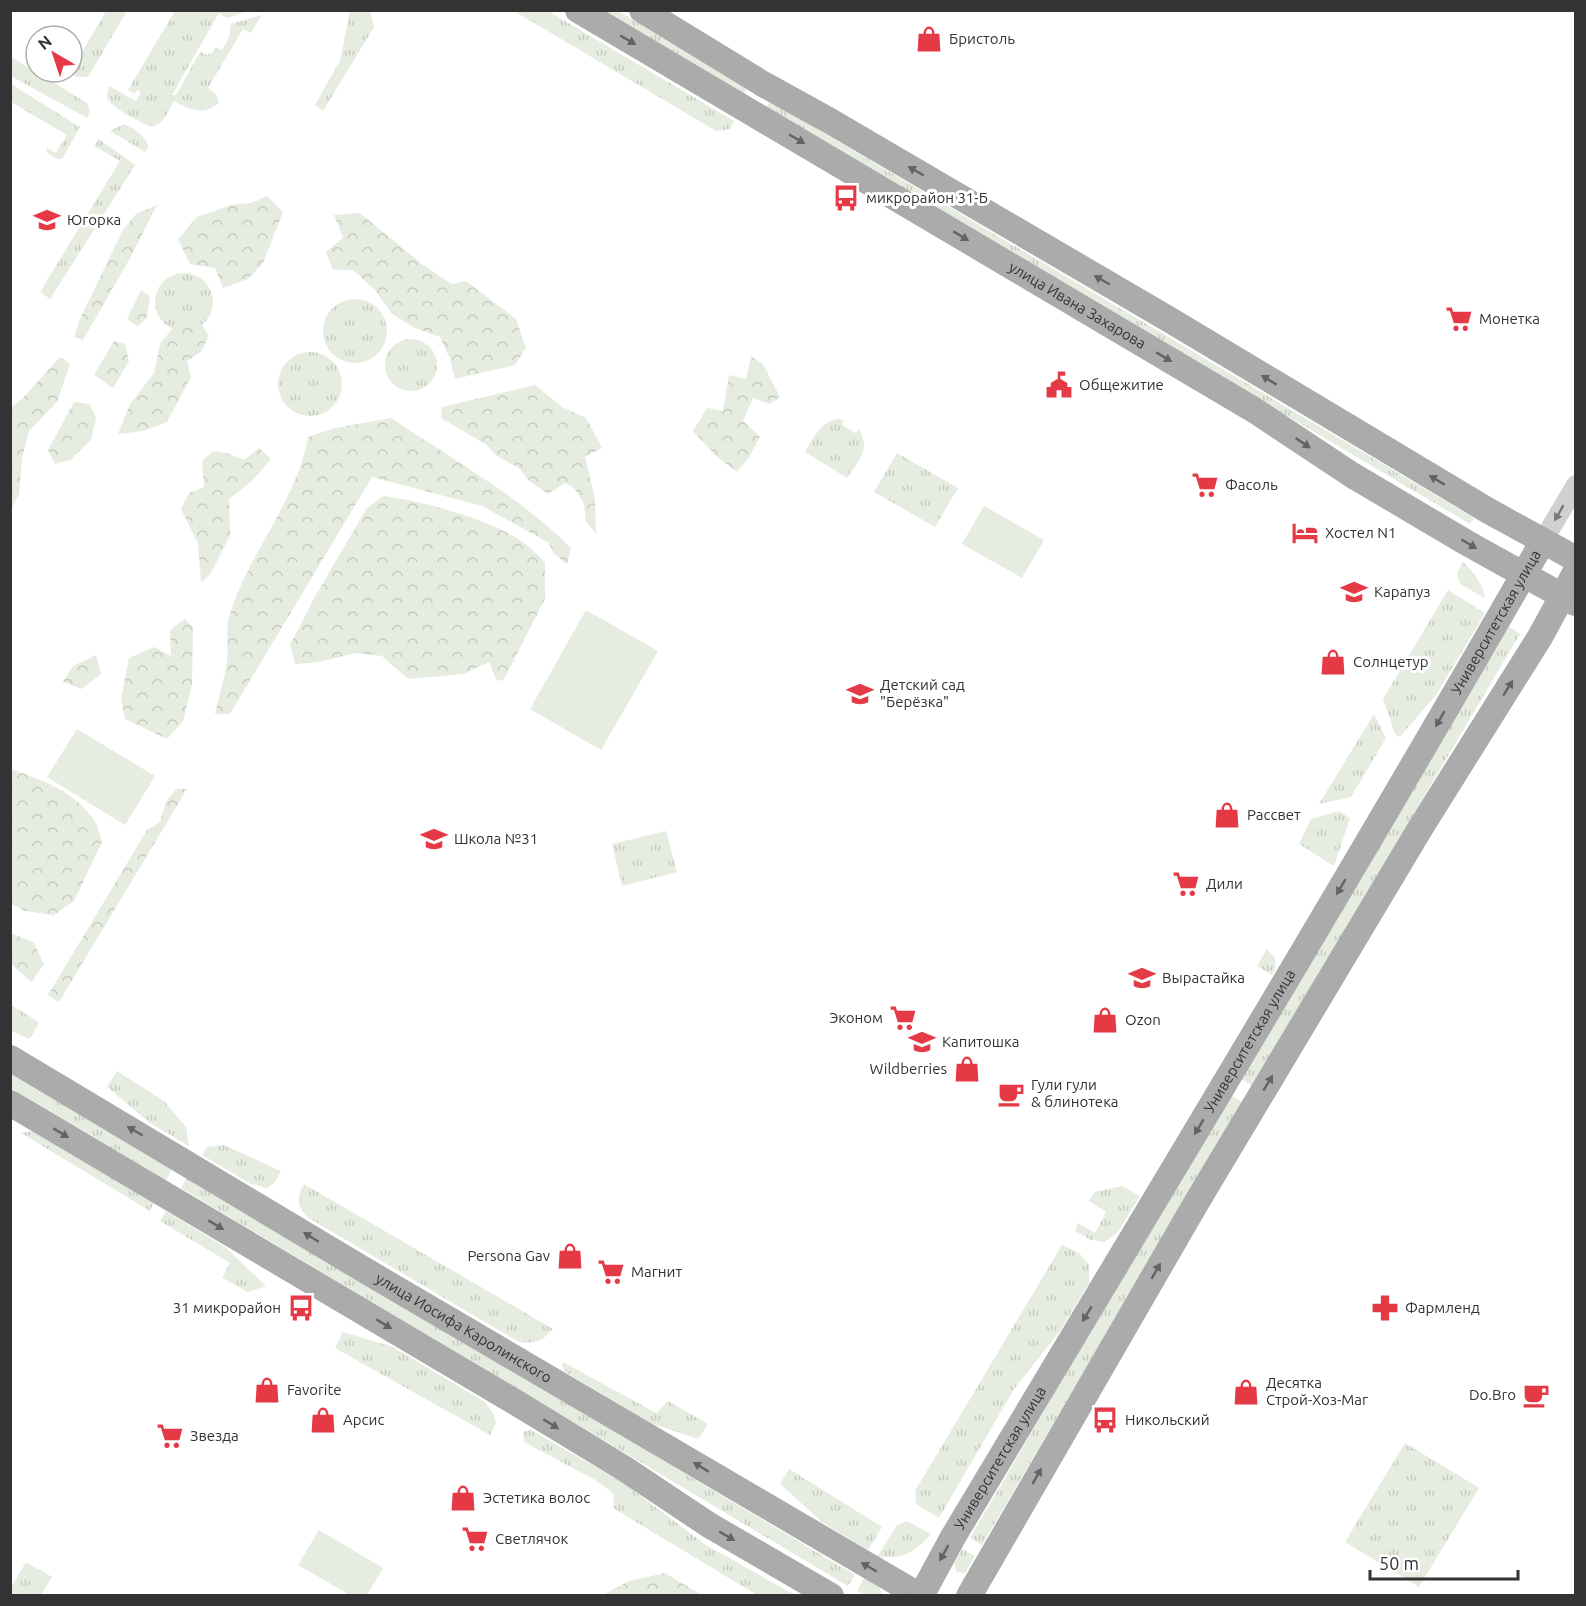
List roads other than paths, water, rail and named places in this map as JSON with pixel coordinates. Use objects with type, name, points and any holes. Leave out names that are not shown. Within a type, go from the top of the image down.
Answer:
[{"type":"main road","name":"улица Ивана Захарова","points":[[578,10],[1254,410],[1352,475],[1569,599]]},
{"type":"main road","points":[[642,10],[763,84],[1170,320],[1487,510],[1575,559]]},
{"type":"main road","name":"Университетская улица","points":[[920,1596],[953,1537],[1304,951],[1543,541]]},
{"type":"main road","points":[[969,1596],[1200,1195],[1421,827],[1540,637],[1569,599],[1575,571]]},
{"type":"main road","name":"улица Иосифа Каролинского","points":[[10,1058],[361,1268],[920,1596]]},
{"type":"main road","points":[[10,1103],[520,1405],[709,1525],[831,1596]]},
{"type":"street","name":"Университетская улица","points":[[1543,541],[1575,485]]},
{"type":"place","name":"Бристоль","points":[[929,39]]},
{"type":"place","name":"микрорайон 31-Б","points":[[846,198]]},
{"type":"place","name":"Югорка","points":[[47,220]]},
{"type":"place","name":"Монетка","points":[[1459,319]]},
{"type":"place","name":"Общежитие","points":[[1059,385]]},
{"type":"place","name":"Фасоль","points":[[1205,485]]},
{"type":"place","name":"Хостел N1","points":[[1305,533]]},
{"type":"place","name":"Карапуз","points":[[1354,592]]},
{"type":"place","name":"Солнцетур","points":[[1333,662]]},
{"type":"place","name":"Детский сад \"Берёзка\"","points":[[860,694]]},
{"type":"place","name":"Рассвет","points":[[1227,815]]},
{"type":"place","name":"Школа №31","points":[[434,839]]},
{"type":"place","name":"Дили","points":[[1186,884]]},
{"type":"place","name":"Вырастайка","points":[[1142,978]]},
{"type":"place","name":"Эконом","points":[[903,1018]]},
{"type":"place","name":"Ozon","points":[[1105,1020]]},
{"type":"place","name":"Капитошка","points":[[922,1042]]},
{"type":"place","name":"Wildberries","points":[[967,1069]]},
{"type":"place","name":"Гули гули & блинотека","points":[[1011,1094]]},
{"type":"place","name":"Persona Gav","points":[[570,1256]]},
{"type":"place","name":"Магнит","points":[[611,1272]]},
{"type":"place","name":"31 микрорайон","points":[[301,1308]]},
{"type":"place","name":"Фармленд","points":[[1385,1308]]},
{"type":"place","name":"Favorite","points":[[267,1390]]},
{"type":"place","name":"Десятка Строй-Хоз-Маг","points":[[1246,1392]]},
{"type":"place","name":"Do.Bro","points":[[1536,1395]]},
{"type":"place","name":"Арсис","points":[[323,1420]]},
{"type":"place","name":"Никольский","points":[[1105,1420]]},
{"type":"place","name":"Звезда","points":[[170,1436]]},
{"type":"place","name":"Эстетика волос","points":[[463,1498]]},
{"type":"place","name":"Светлячок","points":[[475,1539]]}]
